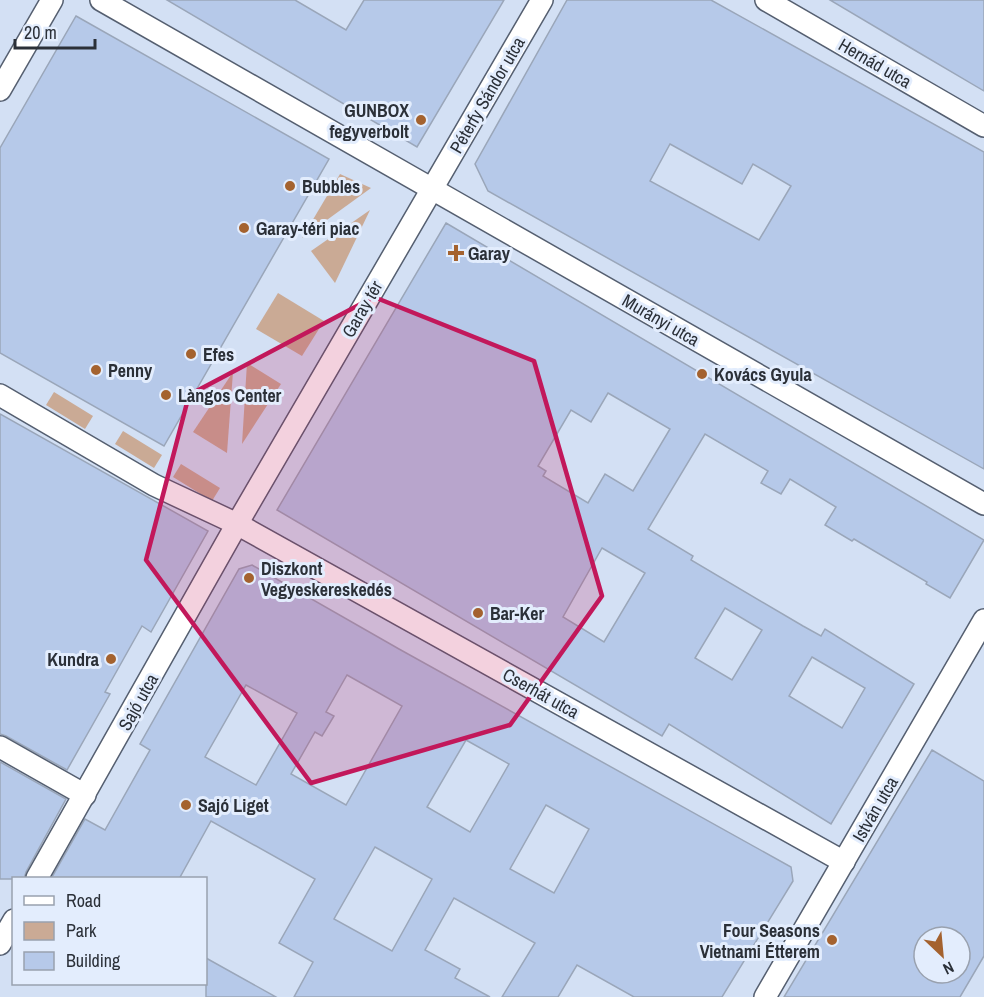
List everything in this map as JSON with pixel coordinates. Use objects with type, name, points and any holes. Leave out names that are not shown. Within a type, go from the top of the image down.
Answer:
[{"type":"street","points":[[0,90],[52,0]]},
{"type":"street","points":[[101,0],[431,189]]},
{"type":"street","name":"Péterfy Sándor utca","points":[[431,189],[542,0]]},
{"type":"street","name":"Hernád utca","points":[[766,0],[984,126]]},
{"type":"street","name":"Murányi utca","points":[[431,189],[984,504]]},
{"type":"street","name":"Garay tér","points":[[237,524],[431,189]]},
{"type":"street","points":[[0,395],[154,485],[237,524]]},
{"type":"street","name":"Sajó utca","points":[[38,877],[237,524]]},
{"type":"street","name":"Cserhát utca","points":[[237,524],[844,862]]},
{"type":"street","name":"István utca","points":[[765,997],[984,620]]},
{"type":"street","points":[[0,747],[85,795]]},
{"type":"street","points":[[0,944],[12,923]]},
{"type":"highlighted area","points":[[374,297],[534,361],[602,596],[510,725],[311,783],[146,560],[189,395]]},
{"type":"green space","points":[[340,174],[371,188],[302,238]]},
{"type":"green space","points":[[370,210],[335,283],[311,251]]},
{"type":"green space","points":[[278,293],[324,321],[302,356],[256,329]]},
{"type":"green space","points":[[247,363],[281,384],[242,444]]},
{"type":"green space","points":[[233,372],[227,453],[193,432]]},
{"type":"green space","points":[[54,392],[93,416],[85,429],[46,405]]},
{"type":"green space","points":[[123,431],[162,455],[154,468],[115,444]]},
{"type":"green space","points":[[181,464],[220,488],[212,501],[173,477]]},
{"type":"building","points":[[167,0],[295,0],[346,30],[364,0],[504,0],[417,147]]},
{"type":"building","points":[[567,0],[711,0],[984,152],[984,469],[488,191],[475,164]],"holes":[[[670,144],[742,184],[753,164],[791,186],[759,240],[650,181]]]},
{"type":"building","points":[[830,0],[984,0],[984,91],[911,48]]},
{"type":"building","name":"Garay-téri piac","points":[[76,16],[329,159],[164,446],[0,353],[0,148]]},
{"type":"building","points":[[446,223],[984,540],[950,598],[854,539],[852,541],[825,525],[836,507],[790,479],[781,494],[761,483],[768,471],[705,434],[648,529],[693,556],[691,560],[803,626],[821,636],[825,629],[914,684],[831,824],[669,724],[662,736],[277,510]],"holes":[[[608,393],[670,429],[633,491],[605,474],[588,503],[543,476],[546,471],[538,466],[571,410],[591,422]],[[602,548],[645,573],[604,642],[563,617]],[[725,608],[762,630],[732,680],[695,658]],[[812,657],[865,688],[842,728],[789,696]]]},
{"type":"building","points":[[0,414],[208,531],[151,632],[142,626],[105,692],[110,694],[67,770],[0,734]]},
{"type":"building","points":[[252,565],[791,867],[793,881],[722,997],[634,997],[577,965],[558,997],[502,997],[535,943],[454,898],[425,950],[460,969],[455,978],[490,997],[294,997],[313,962],[279,943],[315,879],[211,821],[180,877],[52,877],[85,819],[105,830],[150,750],[140,744],[239,569]],"holes":[[[347,675],[402,706],[346,805],[291,774],[315,732],[322,736],[334,716],[326,712]],[[246,685],[297,713],[256,785],[205,757]],[[466,740],[509,764],[470,832],[427,807]],[[546,805],[589,829],[554,893],[510,869]],[[375,847],[432,879],[392,951],[334,919]]]},
{"type":"building","points":[[932,750],[984,781],[984,956],[972,976],[972,925],[912,925],[912,985],[967,985],[960,997],[784,997]]},
{"type":"building","points":[[0,762],[66,799],[25,877],[0,879]]},
{"type":"building","points":[[207,959],[276,997],[206,997]]},
{"type":"place","name":"GUNBOX fegyverbolt","points":[[421,120]]},
{"type":"place","name":"Bubbles","points":[[290,186]]},
{"type":"place","name":"Garay-téri piac","points":[[244,228]]},
{"type":"place","name":"Garay","points":[[456,253]]},
{"type":"place","name":"Efes","points":[[191,354]]},
{"type":"place","name":"Penny","points":[[96,370]]},
{"type":"place","name":"Kovács Gyula","points":[[702,374]]},
{"type":"place","name":"Làngos Center","points":[[166,395]]},
{"type":"place","name":"Diszkont Vegyeskereskedés","points":[[249,578]]},
{"type":"place","name":"Bar-Ker","points":[[478,613]]},
{"type":"place","name":"Kundra","points":[[111,659]]},
{"type":"place","name":"Sajó Liget","points":[[186,805]]},
{"type":"place","name":"Four Seasons Vietnami Étterem","points":[[832,940]]}]
